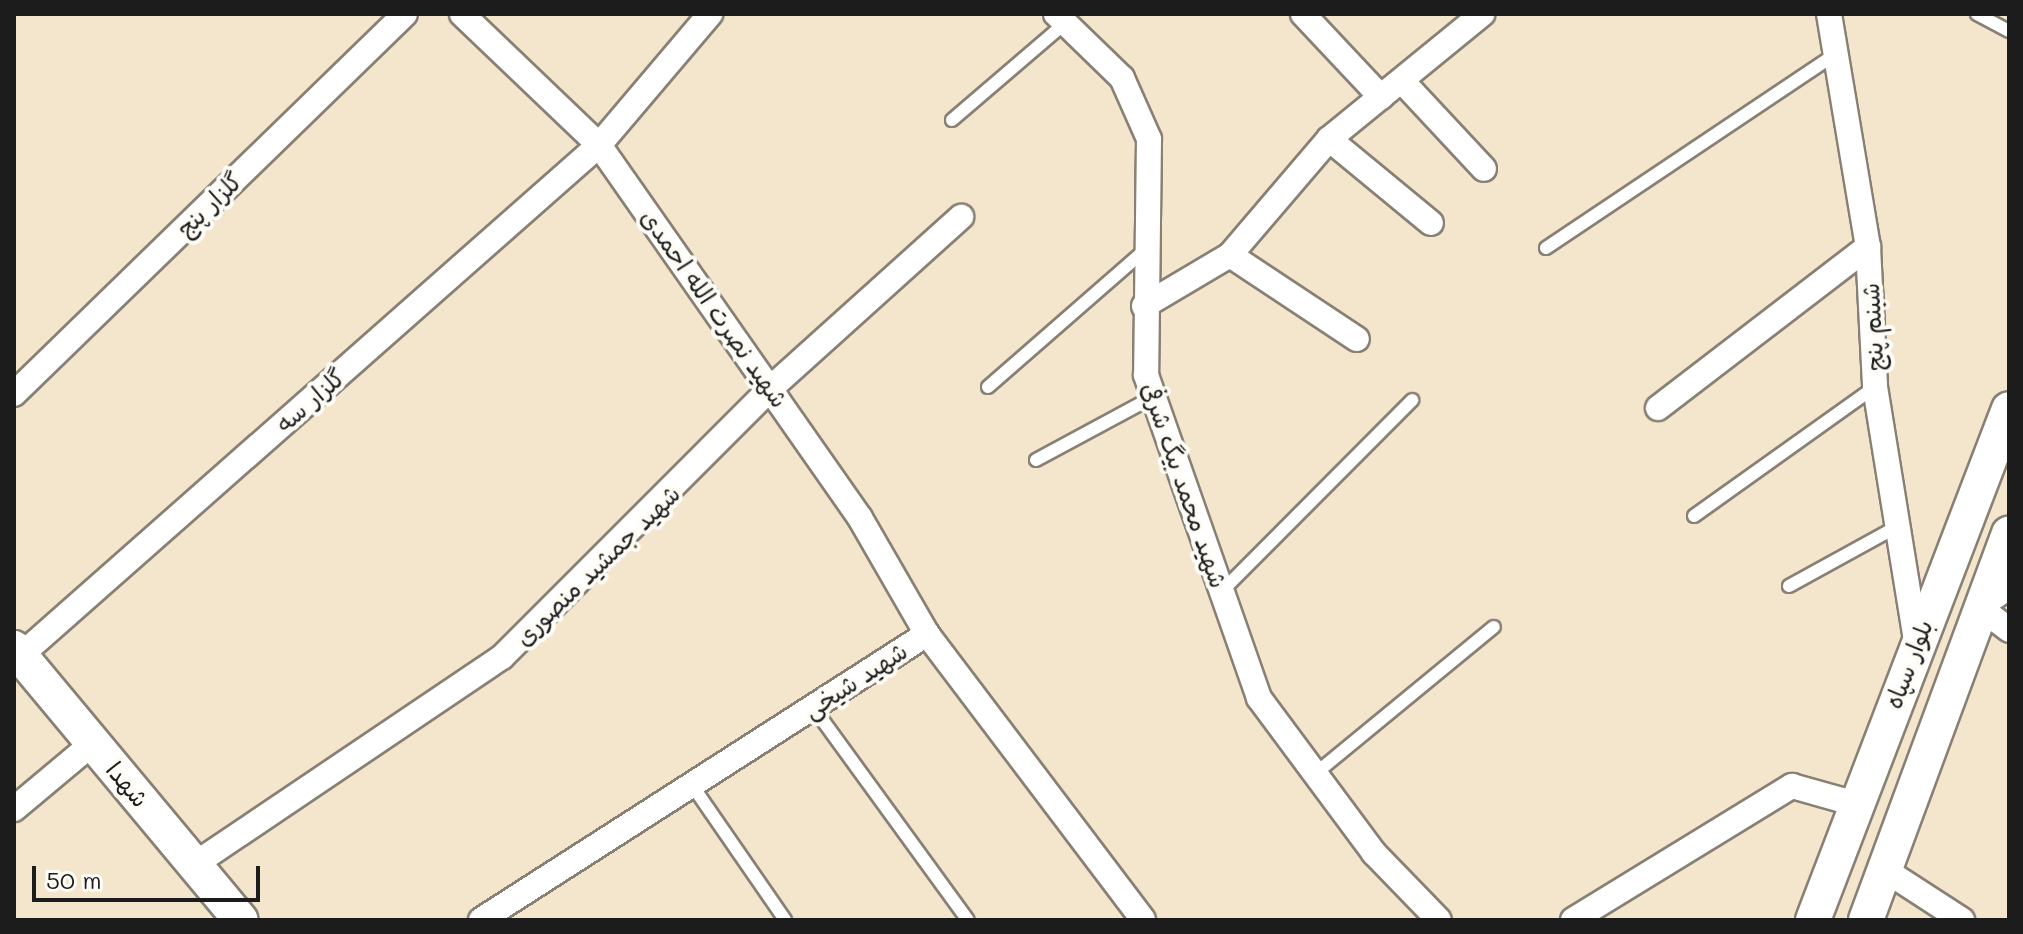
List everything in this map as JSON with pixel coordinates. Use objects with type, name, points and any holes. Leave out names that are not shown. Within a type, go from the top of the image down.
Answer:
[{"type":"main road","name":"بلوار سپاه","points":[[1813,920],[1916,639],[2009,409]]},
{"type":"main road","name":"بلوار سپاه","points":[[1866,920],[1979,607],[2009,534]]},
{"type":"main road","name":"شهدا","points":[[17,652],[241,920]]},
{"type":"street","name":"گلزار پنج","points":[[14,394],[405,14]]},
{"type":"street","name":"شهید نصرت الله احمدی","points":[[462,14],[599,145],[771,388],[927,634]]},
{"type":"street","name":"گلزار سه","points":[[17,652],[599,145],[710,14]]},
{"type":"street","points":[[1303,14],[1381,97]]},
{"type":"street","name":"شبنم پنج","points":[[1829,14],[1838,52],[1868,247],[1875,387],[1900,525],[1916,639]]},
{"type":"street","points":[[1144,306],[1230,255],[1329,139],[1402,81],[1471,16]]},
{"type":"street","name":"شهید محمد بیگ شرفی","points":[[1060,19],[1122,78],[1149,139],[1144,306],[1151,398],[1259,698],[1374,853],[1439,920]]},
{"type":"street","points":[[1402,81],[1484,169]]},
{"type":"street","points":[[1329,139],[1431,223]]},
{"type":"street","name":"شهید جمشید منصوری","points":[[195,864],[502,657],[771,388],[961,217]]},
{"type":"street","points":[[1658,408],[1868,247]]},
{"type":"street","points":[[1230,255],[1357,339]]},
{"type":"street","points":[[2009,587],[1979,607],[2009,630]]},
{"type":"street","name":"شهید شیخی","points":[[481,920],[927,634],[1143,920]]},
{"type":"street","points":[[14,809],[93,743]]},
{"type":"street","points":[[1573,920],[1792,786],[1856,804]]},
{"type":"street","points":[[1885,870],[1962,920]]},
{"type":"lane","points":[[1977,14],[2009,31]]},
{"type":"lane","points":[[952,120],[1060,19]]},
{"type":"lane","points":[[1546,248],[1838,52]]},
{"type":"lane","points":[[988,387],[1146,250]]},
{"type":"lane","points":[[1694,516],[1875,387]]},
{"type":"lane","points":[[1036,460],[1151,398]]},
{"type":"lane","points":[[1221,592],[1412,400]]},
{"type":"lane","points":[[1789,586],[1900,525]]},
{"type":"lane","points":[[1316,773],[1494,627]]},
{"type":"lane","points":[[813,707],[968,920]]},
{"type":"lane","points":[[692,785],[785,920]]}]
